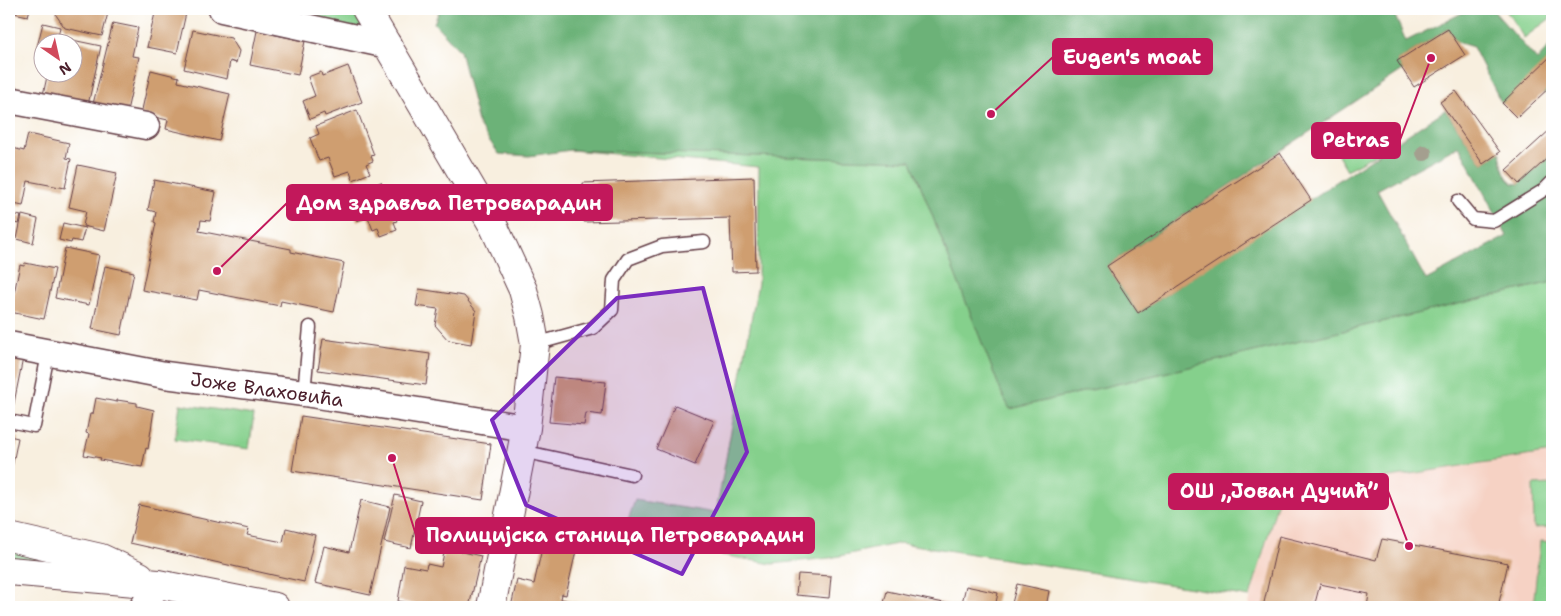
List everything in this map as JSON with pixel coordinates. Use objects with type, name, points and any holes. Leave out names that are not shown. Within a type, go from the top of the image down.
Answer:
[{"type":"street","points":[[222,9],[388,45]]},
{"type":"street","points":[[366,9],[494,227],[523,290],[530,316],[535,344],[524,440],[491,607]]},
{"type":"street","points":[[9,100],[146,126]]},
{"type":"street","name":"Јоже Влаховића","points":[[9,345],[165,375],[304,393],[524,440]]},
{"type":"street","points":[[9,538],[101,558],[158,584]]},
{"type":"street","points":[[9,571],[158,584],[274,607]]},
{"type":"street","points":[[143,607],[158,584]]},
{"type":"lane","points":[[1458,201],[1474,219],[1494,222],[1544,190],[1552,182]]},
{"type":"lane","points":[[535,344],[593,328],[612,310],[614,280],[628,259],[662,246],[704,242]]},
{"type":"lane","points":[[304,393],[310,327]]},
{"type":"lane","points":[[9,421],[34,426],[48,354]]},
{"type":"lane","points":[[524,440],[632,475]]},
{"type":"highlighted area","points":[[703,288],[747,452],[682,574],[526,505],[492,420],[617,298]]},
{"type":"shaded area","points":[[1552,452],[1552,607],[1248,607],[1280,494]]},
{"type":"green space","points":[[238,9],[352,9],[369,37]]},
{"type":"green space","points":[[440,9],[1392,9],[1406,41],[1470,9],[1492,9],[1537,60],[1552,43],[1552,93],[1516,94],[1502,104],[1473,47],[1457,42],[1448,29],[1397,61],[1403,70],[1107,266],[1138,313],[1445,110],[1483,164],[1500,152],[1505,173],[1512,183],[1519,184],[1552,154],[1552,282],[1010,409],[1002,394],[911,161],[571,150],[529,156],[499,154],[479,126],[460,51],[434,23]],"holes":[[[1459,146],[1507,236],[1426,280],[1377,190]]]},
{"type":"green space","points":[[1505,9],[1552,9],[1552,17],[1524,38]]},
{"type":"green space","points":[[1372,124],[1386,148],[1347,170],[1333,146]]},
{"type":"green space","points":[[571,150],[911,161],[1002,394],[1010,409],[1552,282],[1552,452],[1280,494],[1250,597],[901,543],[830,558],[772,564],[622,537],[635,500],[716,513],[758,283],[759,167]]},
{"type":"green space","points":[[180,404],[254,415],[249,449],[175,439]]},
{"type":"green space","points":[[1552,484],[1552,527],[1534,528],[1533,485]]},
{"type":"green space","points":[[1540,541],[1552,542],[1552,607],[1533,607]]},
{"type":"green space","points":[[9,549],[69,562],[9,563]]},
{"type":"building","points":[[9,9],[30,9],[28,16],[9,12]]},
{"type":"building","points":[[58,9],[109,9],[102,36],[65,28],[56,15]]},
{"type":"building","points":[[156,9],[179,9],[178,12],[186,13],[177,53],[147,47]]},
{"type":"building","points":[[43,23],[60,27],[59,32],[41,32]]},
{"type":"building","points":[[113,23],[138,28],[132,56],[139,57],[127,111],[93,104]]},
{"type":"building","points":[[1448,29],[1465,55],[1414,87],[1397,61]]},
{"type":"building","points":[[193,30],[231,38],[239,51],[236,63],[230,61],[227,79],[184,69]]},
{"type":"building","points":[[257,31],[305,41],[298,75],[250,65]]},
{"type":"building","points":[[82,42],[101,46],[88,105],[43,95],[46,82],[82,82]]},
{"type":"building","points":[[1552,55],[1552,85],[1517,118],[1502,103]]},
{"type":"building","points":[[348,66],[362,102],[325,116],[324,113],[310,119],[303,101],[315,96],[308,77],[321,72],[322,76]]},
{"type":"building","points":[[151,70],[179,77],[178,82],[230,94],[219,141],[166,129],[168,120],[141,114]]},
{"type":"building","points":[[1456,91],[1500,152],[1483,164],[1440,102]]},
{"type":"building","points":[[357,110],[374,155],[371,156],[373,161],[366,164],[370,173],[353,180],[350,171],[335,176],[328,158],[319,161],[310,138],[319,134],[316,126]]},
{"type":"building","points":[[1552,128],[1552,154],[1519,184],[1506,170]]},
{"type":"building","points":[[28,134],[69,143],[66,158],[71,159],[65,188],[28,181],[23,206],[9,203],[9,147],[24,151]]},
{"type":"building","points":[[1280,153],[1311,200],[1138,313],[1107,266]]},
{"type":"building","points":[[78,165],[117,173],[104,231],[83,226],[86,211],[69,207]]},
{"type":"building","points":[[754,177],[756,271],[732,272],[730,218],[584,222],[583,183]]},
{"type":"building","points":[[154,180],[216,192],[210,221],[201,220],[199,231],[291,249],[291,252],[344,263],[334,312],[281,301],[280,306],[199,290],[197,300],[142,290],[156,223],[154,222],[156,212],[148,210]]},
{"type":"building","points":[[381,182],[397,221],[394,222],[397,230],[381,236],[378,228],[373,230],[368,217],[357,221],[350,201],[360,197],[358,192]]},
{"type":"building","points":[[9,213],[21,216],[19,224],[9,222]]},
{"type":"building","points":[[22,215],[38,219],[33,243],[17,239]]},
{"type":"building","points":[[63,223],[85,228],[81,242],[72,240],[71,243],[59,240]]},
{"type":"building","points":[[65,248],[99,255],[89,305],[55,298]]},
{"type":"building","points":[[25,263],[55,269],[44,319],[10,312],[20,265],[24,266]]},
{"type":"building","points":[[105,266],[134,272],[121,335],[92,329]]},
{"type":"building","points":[[419,289],[464,296],[476,311],[471,344],[448,340],[435,325],[438,309],[416,306]]},
{"type":"building","points":[[323,339],[430,354],[426,385],[318,370]]},
{"type":"building","points":[[9,356],[23,358],[12,413],[9,412]]},
{"type":"building","points":[[554,377],[606,382],[602,415],[586,413],[584,425],[549,422]]},
{"type":"building","points":[[96,398],[137,403],[137,406],[154,410],[148,449],[146,448],[142,467],[100,460],[101,458],[84,455],[89,434],[86,433],[90,414],[93,414]]},
{"type":"building","points":[[675,405],[714,421],[695,465],[656,449]]},
{"type":"building","points":[[301,416],[491,444],[483,500],[292,471]]},
{"type":"building","points":[[9,436],[18,438],[10,478],[9,478]]},
{"type":"building","points":[[395,495],[421,501],[411,548],[384,542]]},
{"type":"building","points":[[361,500],[390,507],[370,595],[315,583],[324,546],[349,552]]},
{"type":"building","points":[[139,505],[249,529],[247,535],[283,542],[286,528],[315,535],[304,582],[130,543]]},
{"type":"building","points":[[532,522],[580,533],[566,595],[562,594],[561,599],[596,607],[511,607],[517,580],[534,584],[543,544],[527,540]]},
{"type":"building","points":[[1279,536],[1376,560],[1382,539],[1508,563],[1498,607],[1367,607],[1369,594],[1320,584],[1314,607],[1263,607]]},
{"type":"building","points":[[445,548],[481,556],[469,607],[419,607],[419,605],[398,601],[404,565],[426,569],[427,564],[441,567]]},
{"type":"building","points":[[798,574],[831,576],[829,598],[796,595]]},
{"type":"building","points":[[1017,584],[1049,591],[1046,607],[1011,607]]},
{"type":"building","points":[[966,586],[998,593],[995,607],[961,607]]},
{"type":"building","points":[[887,591],[958,606],[883,607]]},
{"type":"place","name":"Petras","points":[[1431,58]]},
{"type":"place","name":"Eugen's moat","points":[[991,114]]},
{"type":"place","name":"Дом здравља Петроварадин","points":[[217,271]]},
{"type":"place","name":"Полицијска станица Петроварадин","points":[[392,458]]},
{"type":"place","name":"ОШ „Јован Дучић”","points":[[1409,546]]}]
